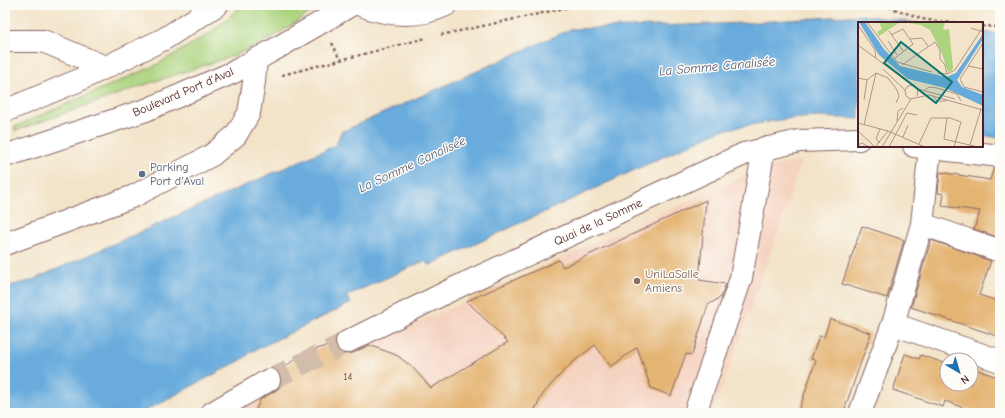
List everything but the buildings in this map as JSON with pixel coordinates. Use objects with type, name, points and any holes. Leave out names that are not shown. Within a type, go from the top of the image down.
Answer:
[{"type":"street","points":[[5,111],[164,39],[217,5]]},
{"type":"street","name":"Boulevard Port d'Aval","points":[[5,156],[146,110],[234,72],[351,5]]},
{"type":"street","points":[[361,5],[374,10],[396,14],[418,13],[446,5]]},
{"type":"street","points":[[5,41],[43,41],[105,67]]},
{"type":"street","points":[[5,244],[134,196],[212,154],[236,135],[249,113],[256,59]]},
{"type":"street","name":"Quai de la Somme","points":[[347,342],[452,289],[744,154],[764,148],[799,141],[858,139]]},
{"type":"street","points":[[860,413],[893,324],[922,224],[922,147],[1000,156]]},
{"type":"street","points":[[695,413],[741,278],[764,148]]},
{"type":"street","points":[[922,224],[1000,252]]},
{"type":"street","points":[[893,324],[1000,361]]},
{"type":"street","points":[[212,413],[269,380]]},
{"type":"path","points":[[436,36],[579,5]]},
{"type":"path","points":[[883,5],[926,20],[947,22]]},
{"type":"path","points":[[983,26],[1000,27]]},
{"type":"path","points":[[254,82],[428,38]]},
{"type":"shaded area","name":"UniLaSalle Amiens","points":[[802,160],[713,413],[236,413],[394,333],[754,172]]},
{"type":"green space","points":[[243,5],[322,5],[272,38],[236,55],[150,83],[15,131],[14,127],[156,65],[209,34]]},
{"type":"water","name":"La Somme Canalisée","points":[[861,15],[912,22],[858,22],[858,119],[818,117],[786,119],[721,130],[430,265],[424,261],[346,296],[351,303],[251,352],[243,359],[141,413],[5,413],[5,287],[30,281],[336,145],[341,132],[571,29],[744,23]]},
{"type":"water","points":[[983,32],[1000,34],[1000,138],[983,135]]},
{"type":"tunnel","points":[[269,380],[347,342]]},
{"type":"place","name":"Parking Port d'Aval","points":[[142,174]]},
{"type":"place","name":"UniLaSalle Amiens","points":[[637,281]]}]
